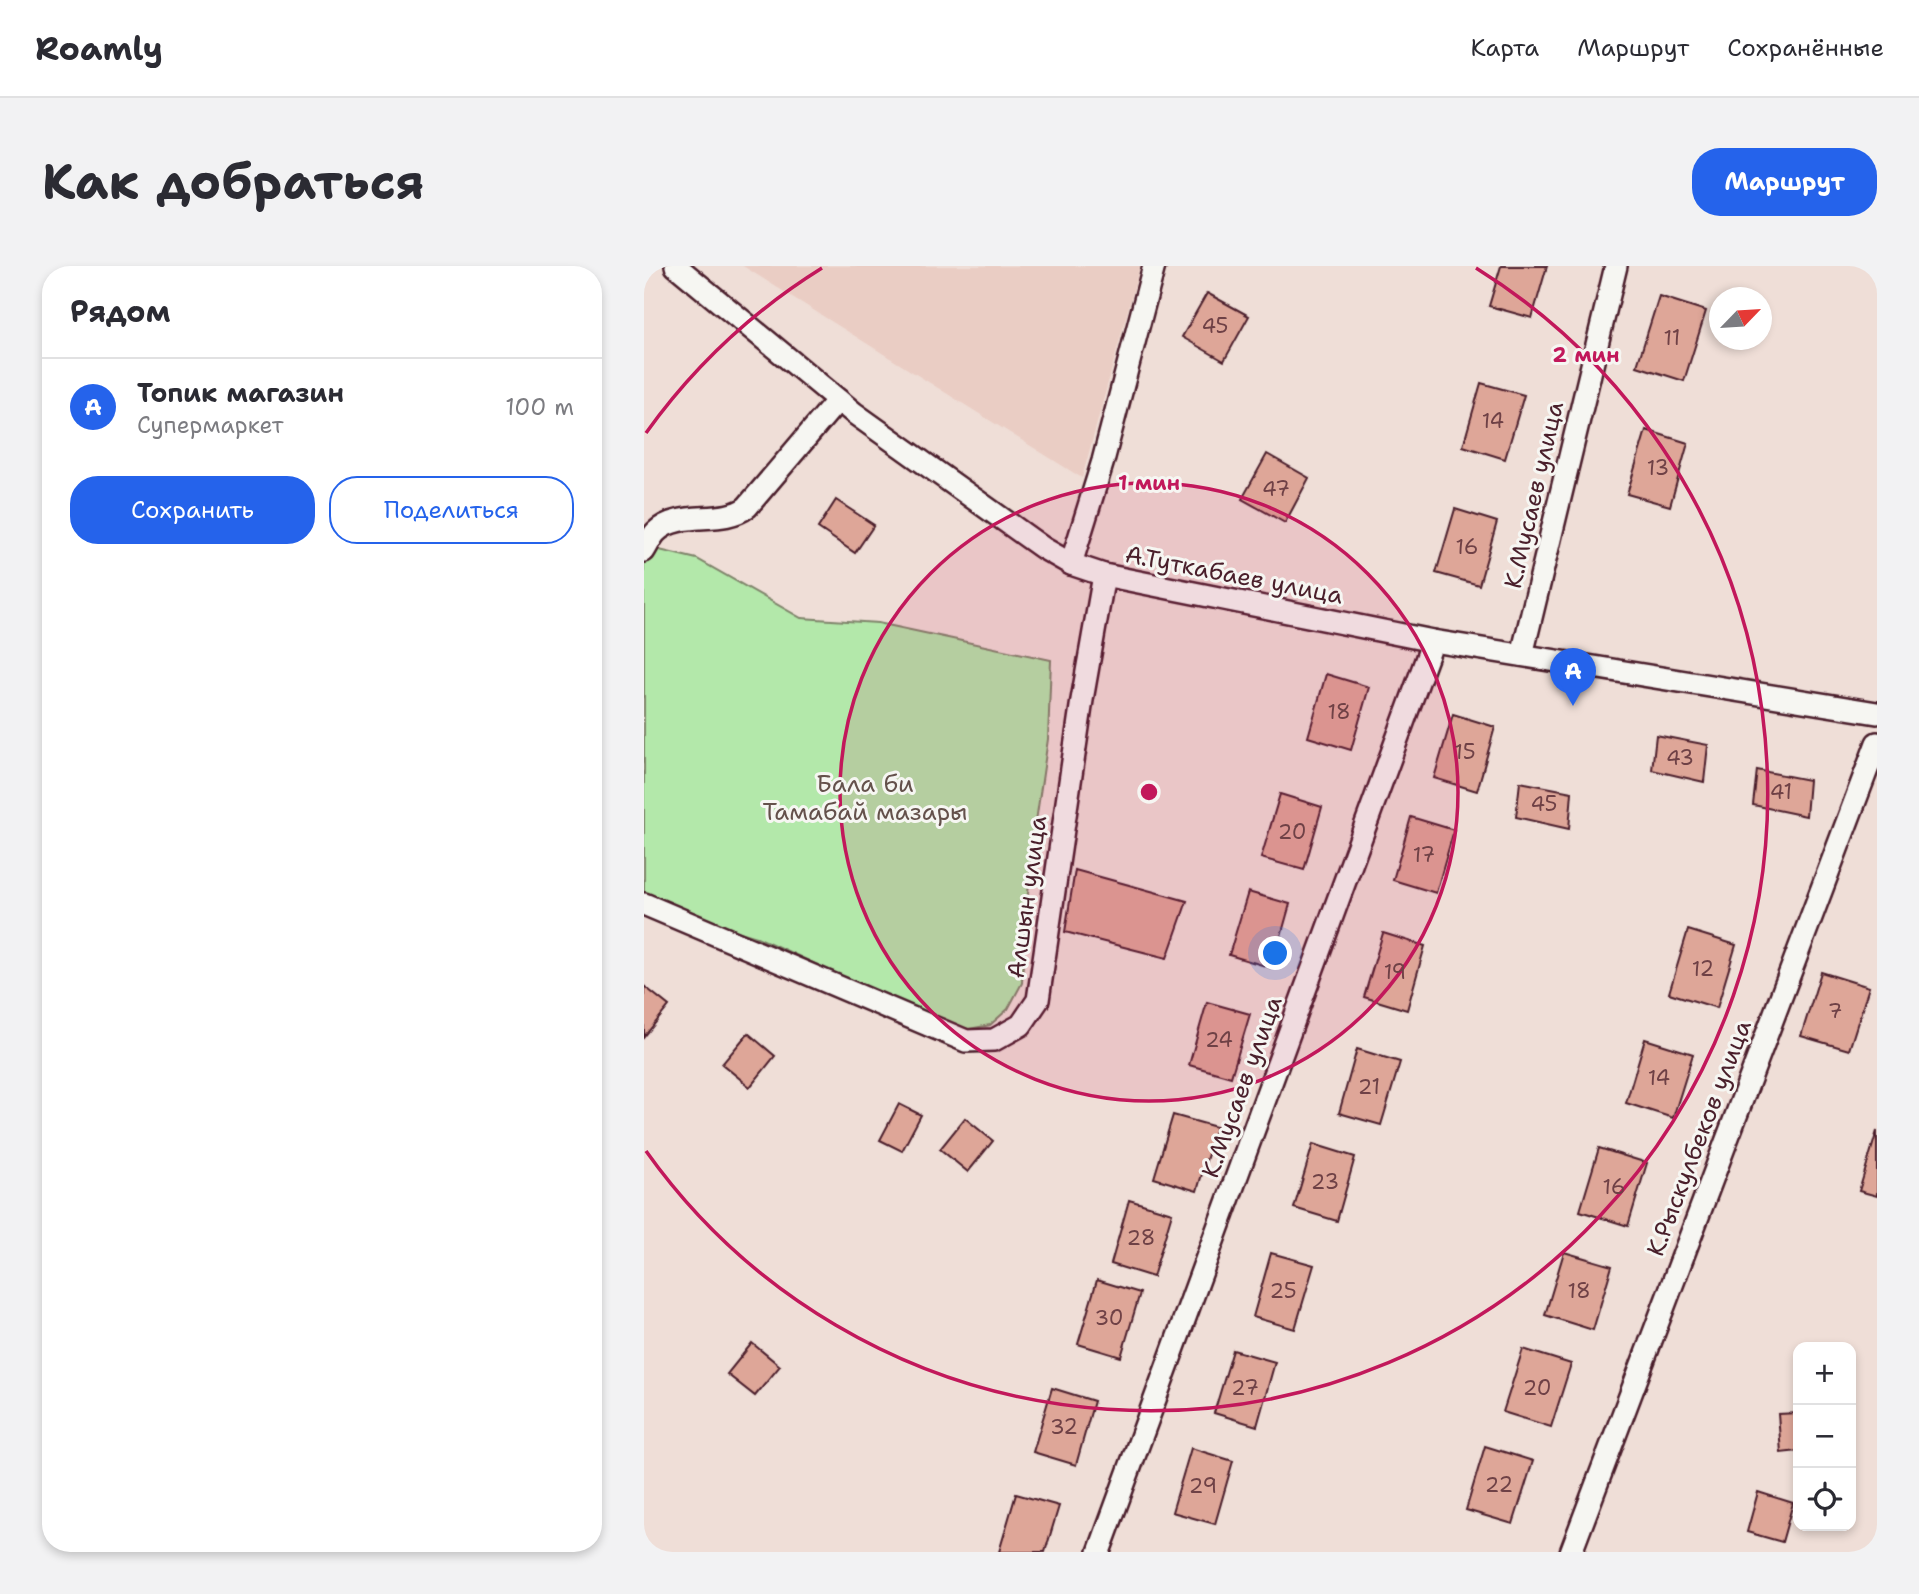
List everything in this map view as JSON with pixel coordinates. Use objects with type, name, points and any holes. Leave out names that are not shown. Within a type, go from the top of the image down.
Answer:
[{"type":"street","name":"А.Туткабаев улица","points":[[676,266],[838,400],[1032,540],[1071,564],[1104,575],[1433,641],[1877,713]]},
{"type":"street","points":[[1071,564],[1103,461],[1154,266]]},
{"type":"street","name":"К.Мусаев улица","points":[[1522,655],[1616,266]]},
{"type":"street","points":[[644,551],[656,532],[668,524],[740,513],[838,400]]},
{"type":"street","name":"Алшын улица","points":[[644,904],[966,1041],[994,1040],[1021,1025],[1038,1000],[1080,714],[1104,575]]},
{"type":"street","name":"К.Мусаев улица","points":[[1100,1552],[1433,641]]},
{"type":"street","name":"К.Рыскулбеков улица","points":[[1571,1552],[1877,743]]},
{"type":"shaded area","points":[[743,266],[1140,266],[1082,478]]},
{"type":"green space","name":"Бала би Тамабай мазары","points":[[651,548],[697,559],[801,618],[878,623],[1051,660],[1048,739],[1034,835],[1022,983],[1008,1009],[990,1025],[964,1030],[757,937],[644,904],[644,561]]},
{"type":"building","points":[[1501,266],[1547,266],[1532,318],[1489,306]]},
{"type":"building","points":[[1207,293],[1249,316],[1224,361],[1182,337]]},
{"type":"building","points":[[1659,296],[1706,311],[1684,381],[1637,366]]},
{"type":"building","points":[[1481,383],[1524,395],[1505,459],[1463,446]]},
{"type":"building","points":[[1646,430],[1688,443],[1670,506],[1627,494]]},
{"type":"building","points":[[1267,454],[1309,478],[1285,523],[1242,499]]},
{"type":"building","points":[[836,500],[874,525],[855,553],[818,528]]},
{"type":"building","points":[[1455,509],[1497,522],[1479,585],[1436,573]]},
{"type":"building","points":[[1326,674],[1369,687],[1351,750],[1308,737]]},
{"type":"building","points":[[1453,714],[1495,727],[1477,791],[1434,778]]},
{"type":"building","points":[[1656,735],[1708,745],[1704,782],[1652,770]]},
{"type":"building","points":[[1757,770],[1809,780],[1806,816],[1753,805]]},
{"type":"building","points":[[1520,782],[1572,792],[1569,829],[1516,817]]},
{"type":"building","points":[[1280,794],[1322,807],[1304,870],[1261,858]]},
{"type":"building","points":[[1411,817],[1454,830],[1436,893],[1393,880]]},
{"type":"building","points":[[1075,870],[1187,901],[1167,958],[1065,932]]},
{"type":"building","points":[[1248,892],[1290,904],[1272,968],[1229,955]]},
{"type":"building","points":[[1688,930],[1736,945],[1717,1008],[1669,993]]},
{"type":"building","points":[[1383,933],[1425,946],[1407,1010],[1364,997]]},
{"type":"building","points":[[1821,972],[1869,987],[1849,1050],[1801,1036]]},
{"type":"building","points":[[644,986],[669,1006],[644,1037]]},
{"type":"building","points":[[1207,1002],[1250,1014],[1231,1077],[1189,1065]]},
{"type":"building","points":[[748,1033],[775,1056],[750,1087],[722,1064]]},
{"type":"building","points":[[1645,1039],[1693,1054],[1673,1118],[1626,1103]]},
{"type":"building","points":[[1357,1049],[1400,1062],[1381,1125],[1339,1113]]},
{"type":"building","points":[[899,1104],[921,1115],[902,1151],[880,1140]]},
{"type":"building","points":[[1173,1115],[1216,1127],[1197,1191],[1154,1178]]},
{"type":"building","points":[[965,1118],[993,1141],[968,1172],[940,1149]]},
{"type":"building","points":[[1877,1131],[1877,1196],[1859,1191]]},
{"type":"building","points":[[1313,1144],[1355,1157],[1337,1221],[1294,1208]]},
{"type":"building","points":[[1599,1148],[1647,1163],[1628,1226],[1580,1211]]},
{"type":"building","points":[[1129,1200],[1172,1213],[1153,1277],[1111,1264]]},
{"type":"building","points":[[1564,1252],[1612,1266],[1593,1330],[1545,1315]]},
{"type":"building","points":[[1271,1253],[1314,1265],[1295,1329],[1253,1317]]},
{"type":"building","points":[[1097,1280],[1140,1293],[1121,1357],[1078,1344]]},
{"type":"building","points":[[752,1343],[780,1366],[755,1396],[727,1374]]},
{"type":"building","points":[[1523,1349],[1571,1364],[1551,1427],[1503,1412]]},
{"type":"building","points":[[1233,1350],[1275,1362],[1257,1426],[1214,1413]]},
{"type":"building","points":[[1052,1388],[1094,1401],[1076,1465],[1033,1452]]},
{"type":"building","points":[[1793,1413],[1793,1452],[1781,1453],[1778,1414]]},
{"type":"building","points":[[1485,1446],[1533,1461],[1513,1524],[1466,1510]]},
{"type":"building","points":[[1191,1448],[1233,1461],[1215,1524],[1172,1512]]},
{"type":"building","points":[[1758,1492],[1793,1503],[1782,1542],[1747,1532]]},
{"type":"building","points":[[1016,1494],[1059,1506],[1045,1552],[999,1552]]},
{"type":"place","name":"Топик магазин","points":[[1573,706]]}]
